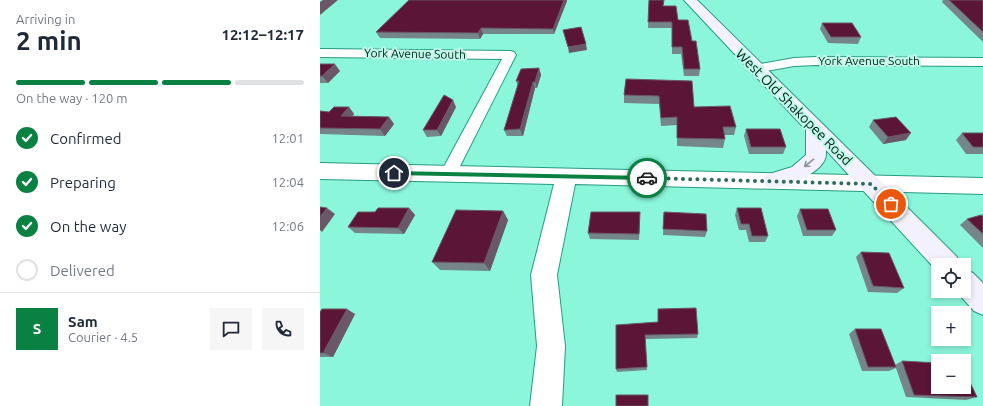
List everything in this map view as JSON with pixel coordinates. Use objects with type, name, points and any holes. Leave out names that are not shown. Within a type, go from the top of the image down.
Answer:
[{"type":"main road","name":"West Old Shakopee Road","points":[[690,0],[755,69],[815,127],[941,258]]},
{"type":"main road","points":[[773,181],[799,172],[816,158],[815,127]]},
{"type":"main road","points":[[971,289],[983,302]]},
{"type":"street","name":"York Avenue South","points":[[320,52],[510,55],[448,174]]},
{"type":"street","name":"York Avenue South","points":[[755,69],[794,62],[816,60],[983,62]]},
{"type":"street","points":[[320,171],[983,186]]},
{"type":"street","points":[[546,406],[551,346],[544,275],[566,176]]},
{"type":"building","points":[[409,0],[564,0],[553,29],[481,28],[478,33],[376,32]]},
{"type":"building","points":[[649,0],[664,0],[663,6],[676,6],[678,20],[688,20],[692,41],[696,41],[700,69],[684,69],[682,47],[672,47],[672,22],[648,22]]},
{"type":"building","points":[[949,0],[982,0],[983,32]]},
{"type":"building","points":[[822,23],[852,23],[861,37],[831,37]]},
{"type":"building","points":[[581,27],[586,44],[568,47],[563,30]]},
{"type":"building","points":[[320,64],[335,64],[322,76],[320,76]]},
{"type":"building","points":[[539,68],[535,82],[533,82],[520,129],[504,130],[519,81],[516,81],[521,69]]},
{"type":"building","points":[[626,79],[692,81],[694,107],[730,106],[736,127],[723,127],[725,139],[677,138],[677,117],[661,118],[659,96],[624,95]]},
{"type":"building","points":[[444,95],[453,100],[437,130],[423,130]]},
{"type":"building","points":[[334,107],[349,107],[341,116],[389,117],[380,129],[320,128],[320,111],[329,112]]},
{"type":"building","points":[[896,117],[911,133],[888,137],[873,120]]},
{"type":"building","points":[[746,129],[780,129],[786,147],[751,147]]},
{"type":"building","points":[[962,133],[983,133],[983,147],[973,147]]},
{"type":"building","points":[[320,207],[327,208],[320,217]]},
{"type":"building","points":[[378,208],[409,208],[398,228],[348,227],[358,212],[375,212]]},
{"type":"building","points":[[737,208],[761,208],[768,236],[752,236],[749,224],[741,224]]},
{"type":"building","points":[[800,209],[828,209],[836,230],[807,230]]},
{"type":"building","points":[[456,210],[503,211],[484,263],[432,262]]},
{"type":"building","points":[[591,212],[640,212],[639,234],[588,233]]},
{"type":"building","points":[[664,212],[706,214],[707,231],[663,229]]},
{"type":"building","points":[[981,215],[983,216],[983,234],[967,219]]},
{"type":"building","points":[[861,252],[889,253],[904,288],[873,286]]},
{"type":"building","points":[[696,308],[698,334],[645,335],[647,367],[616,369],[616,325],[658,322],[658,309]]},
{"type":"building","points":[[322,309],[347,309],[323,353],[320,353],[320,312]]},
{"type":"building","points":[[855,329],[881,329],[896,367],[868,367]]},
{"type":"building","points":[[902,361],[931,363],[931,394],[971,394],[971,385],[977,397],[914,395]]},
{"type":"building","points":[[616,395],[648,395],[648,406],[616,406]]},
{"type":"way so far","points":[[647,178],[871,184],[891,204]]},
{"type":"route","points":[[394,173],[647,178]]}]
